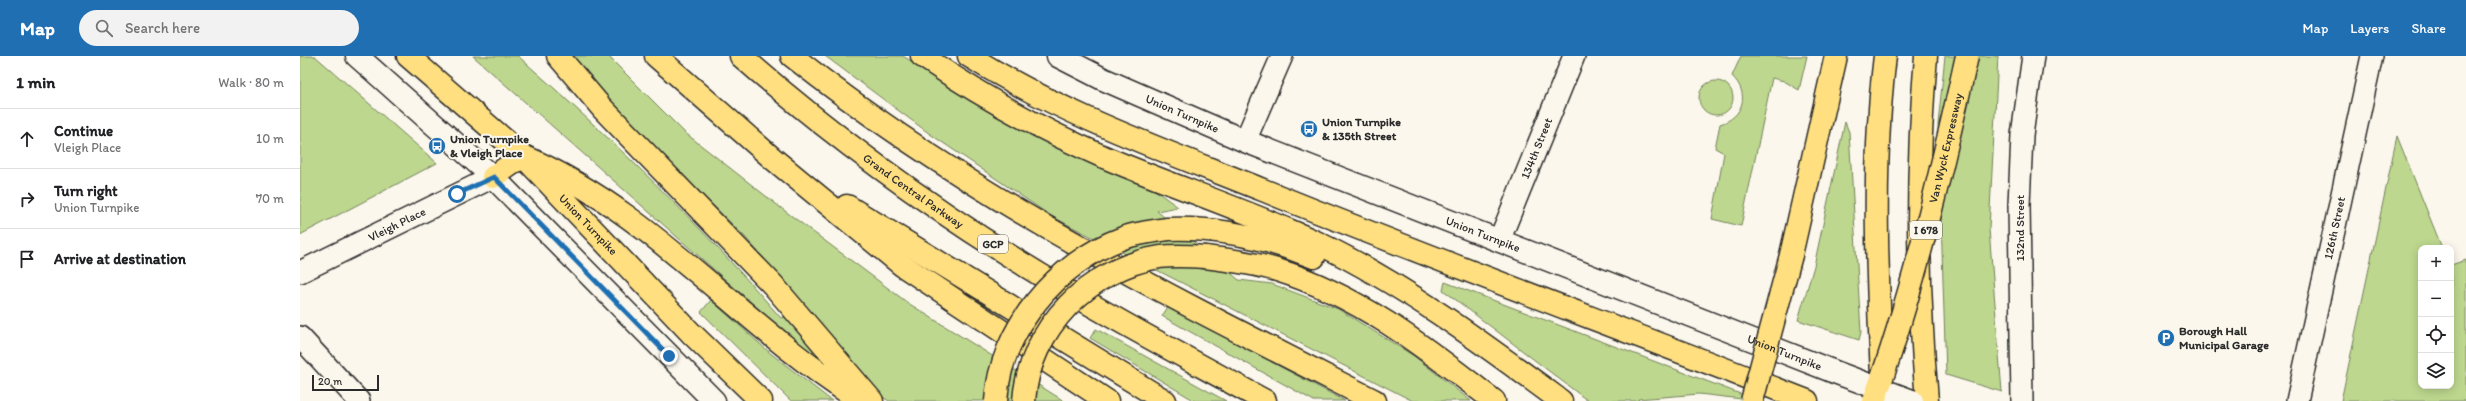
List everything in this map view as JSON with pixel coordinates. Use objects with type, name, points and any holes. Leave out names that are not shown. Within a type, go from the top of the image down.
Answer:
[{"type":"main road","points":[[357,56],[494,177],[714,401]]},
{"type":"main road","name":"Union Turnpike","points":[[408,56],[523,156],[691,333],[761,401]]},
{"type":"main road","points":[[558,56],[602,108],[748,258],[803,319],[872,401]]},
{"type":"main road","points":[[656,56],[772,158],[902,265],[1106,401]]},
{"type":"main road","name":"Grand Central Parkway","points":[[741,56],[820,122],[936,207],[1064,289],[1265,401]]},
{"type":"main road","points":[[792,56],[924,153],[1065,239],[1156,289],[1375,401]]},
{"type":"main road","points":[[922,56],[996,103],[1068,140],[1137,170],[1316,242],[1343,255],[1467,333],[1560,401]]},
{"type":"main road","points":[[969,56],[1053,103],[1115,131],[1479,277],[1807,401]]},
{"type":"main road","points":[[988,56],[1053,103]]},
{"type":"main road","name":"Union Turnpike","points":[[1058,56],[1103,80],[1245,141],[1498,241],[1912,401]]},
{"type":"main road","points":[[1752,401],[1791,255],[1836,56]]},
{"type":"main road","points":[[1883,401],[1876,196],[1878,140],[1885,56]]},
{"type":"main road","points":[[1926,56],[1919,182],[1918,240],[1921,334],[1927,401]]},
{"type":"main road","name":"Van Wyck Expressway","points":[[1874,401],[1917,263],[1938,186],[1967,56]]},
{"type":"main road","points":[[494,177],[523,156],[564,175],[640,225],[790,352],[861,401]]},
{"type":"main road","points":[[772,158],[984,292],[1165,401]]},
{"type":"main road","points":[[996,401],[1001,370],[1017,331],[1041,296],[1056,280],[1086,256],[1106,245],[1143,232],[1168,229],[1216,230],[1268,241],[1399,290]]},
{"type":"main road","points":[[1024,401],[1029,375],[1038,350],[1051,325],[1074,299],[1108,275],[1141,262],[1161,257],[1205,257],[1254,264],[1278,270],[1338,296],[1400,330],[1494,401]]},
{"type":"street","points":[[1245,141],[1282,56]]},
{"type":"street","name":"134th Street","points":[[1498,241],[1574,56]]},
{"type":"street","name":"132nd Street","points":[[2022,401],[2019,205],[2022,135],[2033,56]]},
{"type":"street","name":"126th Street","points":[[2297,401],[2372,56]]},
{"type":"street","name":"Vleigh Place","points":[[300,272],[494,177]]},
{"type":"street","points":[[300,337],[359,401]]},
{"type":"green space","points":[[300,56],[315,56],[437,163],[300,235]]},
{"type":"green space","points":[[473,56],[518,56],[587,118],[654,182],[719,249],[781,318],[811,312],[746,238],[615,108],[571,56],[608,56],[684,132],[785,211],[908,303],[1064,401],[889,401],[799,345]]},
{"type":"green space","points":[[825,56],[903,56],[1010,123],[1156,191],[1178,207],[1157,211],[1239,280],[1272,284],[1338,309],[1414,356],[1471,401],[1413,401],[1051,216],[930,134]]},
{"type":"green space","points":[[1741,56],[1807,56],[1799,90],[1784,81],[1772,78],[1741,226],[1712,219],[1724,153],[1715,148],[1720,124],[1735,116],[1742,104],[1741,90],[1738,83],[1732,76]]},
{"type":"green space","points":[[1945,56],[1998,56],[1989,229],[2002,392],[1946,375],[1938,124]]},
{"type":"green space","points":[[1716,81],[1722,82],[1728,86],[1732,92],[1732,104],[1728,110],[1722,114],[1716,115],[1710,114],[1704,110],[1700,104],[1699,98],[1700,92],[1704,86],[1710,82]]},
{"type":"green space","points":[[1845,122],[1849,132],[1861,332],[1859,340],[1798,320],[1814,266]]},
{"type":"green space","points":[[2397,136],[2441,245],[2418,245],[2418,389],[2454,389],[2454,264],[2466,260],[2466,401],[2341,401]]},
{"type":"green space","points":[[1445,282],[1759,401],[1699,394],[1638,399],[1639,401],[1588,401],[1443,290]]},
{"type":"green space","points":[[711,300],[769,352],[832,401],[791,401],[701,312]]},
{"type":"green space","points":[[1168,307],[1345,401],[1314,401],[1162,316]]},
{"type":"green space","points":[[1096,329],[1226,401],[1195,401],[1090,338]]},
{"type":"place","name":"Union Turnpike & 135th Street","points":[[1309,129]]},
{"type":"place","name":"Union Turnpike & Vleigh Place","points":[[437,146]]},
{"type":"place","name":"Borough Hall Municipal Garage","points":[[2166,338]]},
{"type":"route","points":[[457,194],[494,177],[669,356]]}]
